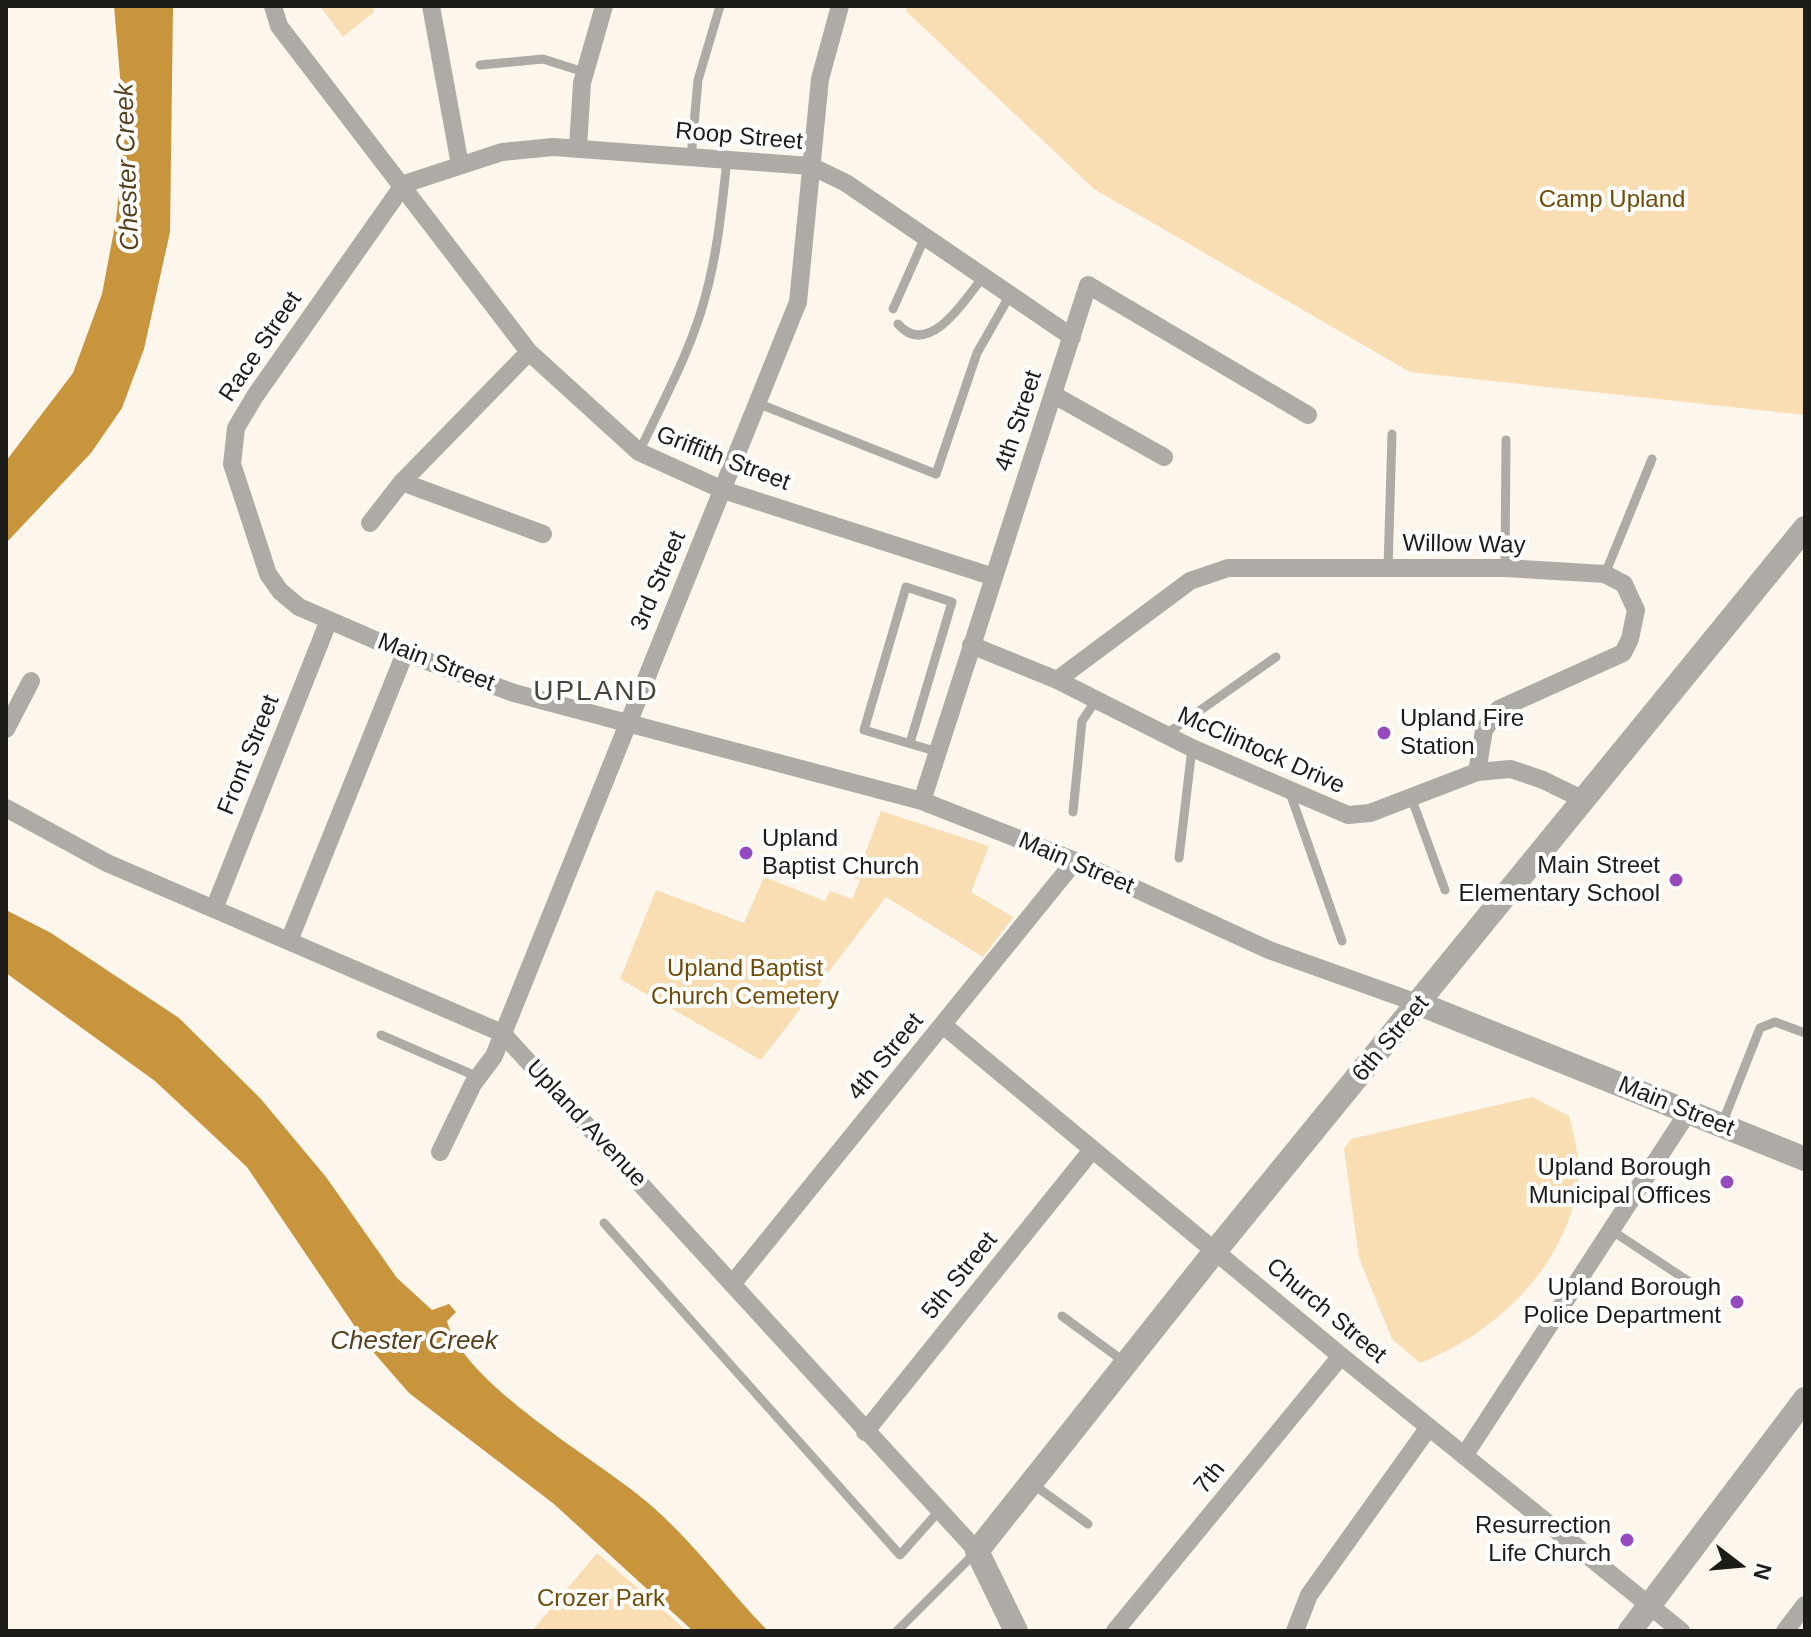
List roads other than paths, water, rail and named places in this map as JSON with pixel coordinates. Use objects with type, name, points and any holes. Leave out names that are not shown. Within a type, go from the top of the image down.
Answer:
[{"type":"street","name":"Griffith Street","points":[[273,6],[279,26],[404,184],[529,352],[639,452],[723,490],[994,577]]},
{"type":"street","points":[[431,6],[460,165]]},
{"type":"street","points":[[578,147],[584,72],[604,6]]},
{"type":"street","name":"3rd Street","points":[[440,1152],[478,1077],[494,1056],[625,724],[798,302],[820,79],[840,6]]},
{"type":"street","name":"Roop Street","points":[[404,184],[502,152],[578,147],[811,166],[846,183],[1072,337]]},
{"type":"street","name":"Race Street","points":[[329,620],[288,599],[268,574],[238,488],[231,443],[255,396],[404,184]]},
{"type":"street","name":"4th Street","points":[[922,801],[1088,285],[1308,415]]},
{"type":"street","points":[[370,523],[402,482],[529,352]]},
{"type":"street","points":[[1054,395],[1164,457]]},
{"type":"street","points":[[402,482],[543,534]]},
{"type":"street","name":"6th Street","points":[[977,1551],[1216,1250],[1420,1004],[1805,528]]},
{"type":"street","name":"Willow Way","points":[[1057,680],[1190,581],[1228,568],[1505,568],[1605,574]]},
{"type":"street","points":[[1477,772],[1484,730],[1499,709],[1623,653],[1630,639],[1636,610],[1624,584],[1605,574]]},
{"type":"street","name":"Main Street","points":[[329,620],[405,653],[514,693],[922,801],[1075,861],[1269,950],[1420,1004],[1805,1159]]},
{"type":"street","name":"Front Street","points":[[214,909],[329,620]]},
{"type":"street","name":"McClintock Drive","points":[[971,645],[1057,680],[1192,748],[1355,815],[1477,772],[1511,769],[1584,800]]},
{"type":"street","points":[[289,941],[405,653]]},
{"type":"street","points":[[6,729],[31,681]]},
{"type":"street","name":"Upland Avenue","points":[[6,808],[107,863],[502,1033],[977,1551],[1016,1631]]},
{"type":"street","name":"4th Street","points":[[733,1283],[1075,861]]},
{"type":"street","name":"Church Street","points":[[943,1025],[1341,1356],[1681,1631]]},
{"type":"street","points":[[1464,1456],[1688,1112]]},
{"type":"street","name":"5th Street","points":[[865,1432],[1092,1150]]},
{"type":"street","name":"7th","points":[[1115,1631],[1341,1356]]},
{"type":"street","points":[[1630,1631],[1805,1399]]},
{"type":"street","points":[[1295,1631],[1309,1595],[1429,1427]]},
{"type":"street","points":[[1785,1631],[1805,1605]]},
{"type":"lane","points":[[691,158],[698,80],[720,6]]},
{"type":"lane","points":[[480,65],[543,59],[584,72]]},
{"type":"lane","points":[[639,452],[686,350],[706,295],[720,225],[727,160]]},
{"type":"lane","points":[[893,309],[925,237]]},
{"type":"lane","points":[[898,324],[910,332],[931,333],[944,325],[983,277]]},
{"type":"lane","points":[[757,403],[936,474],[977,353],[1010,295]]},
{"type":"lane","points":[[1388,568],[1392,434]]},
{"type":"lane","points":[[1505,568],[1506,440]]},
{"type":"lane","points":[[1605,574],[1652,459]]},
{"type":"lane","points":[[910,743],[952,602],[906,587],[864,730],[938,752]]},
{"type":"lane","points":[[1165,735],[1276,657]]},
{"type":"lane","points":[[1073,812],[1082,721],[1096,700]]},
{"type":"lane","points":[[1179,858],[1192,748]]},
{"type":"lane","points":[[1289,790],[1342,941]]},
{"type":"lane","points":[[1411,797],[1445,890]]},
{"type":"lane","points":[[1722,1125],[1760,1028],[1775,1022],[1805,1033]]},
{"type":"lane","points":[[381,1035],[478,1077]]},
{"type":"lane","points":[[604,1223],[900,1555],[939,1511]]},
{"type":"lane","points":[[1611,1230],[1691,1283]]},
{"type":"lane","points":[[1062,1316],[1126,1363]]},
{"type":"lane","points":[[1031,1483],[1088,1524]]},
{"type":"lane","points":[[897,1631],[977,1551]]},
{"type":"water","name":"Chester Creek","points":[[114,6],[173,6],[170,232],[144,349],[122,408],[91,453],[6,543],[6,461],[73,373],[102,294],[116,220],[125,135]]},
{"type":"water","name":"Chester Creek","points":[[6,910],[51,933],[179,1018],[260,1098],[326,1177],[397,1278],[432,1310],[449,1304],[456,1312],[447,1321],[458,1345],[478,1370],[504,1395],[647,1502],[694,1548],[768,1631],[693,1631],[554,1504],[409,1393],[368,1346],[247,1167],[155,1081],[6,973]]},
{"type":"place","name":"Upland Fire Station","points":[[1384,733]]},
{"type":"place","name":"Upland Baptist Church","points":[[746,853]]},
{"type":"place","name":"Main Street Elementary School","points":[[1676,880]]},
{"type":"place","name":"Upland Borough Municipal Offices","points":[[1727,1182]]},
{"type":"place","name":"Upland Borough Police Department","points":[[1737,1302]]},
{"type":"place","name":"Resurrection Life Church","points":[[1627,1540]]},
{"type":"district","name":"UPLAND","points":[[596,692]]},
{"type":"park label","name":"Camp Upland","points":[[1612,200]]},
{"type":"park label","name":"Upland Baptist Church Cemetery","points":[[745,983]]},
{"type":"park label","name":"Crozer Park","points":[[601,1599]]}]
